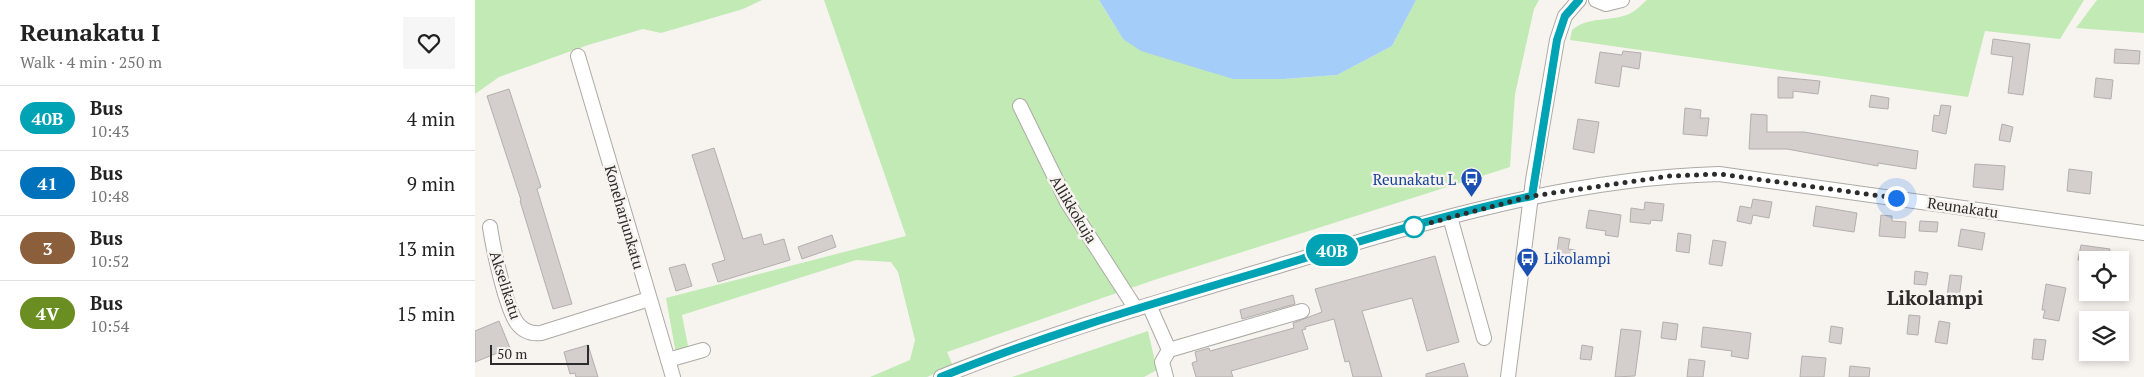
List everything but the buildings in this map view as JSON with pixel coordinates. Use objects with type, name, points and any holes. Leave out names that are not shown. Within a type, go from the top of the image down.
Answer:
[{"type":"street","points":[[1507,377],[1532,196],[1557,40],[1565,16],[1579,0]]},
{"type":"street","points":[[1596,0],[1606,4],[1622,0]]},
{"type":"street","name":"Koneharjunkatu","points":[[578,56],[673,377]]},
{"type":"street","name":"Allikkokuja","points":[[1020,106],[1067,202],[1142,307],[1169,350]]},
{"type":"street","name":"Reunakatu","points":[[941,377],[1004,351],[1142,307],[1451,217],[1532,196],[1670,176],[1719,174],[2144,233]]},
{"type":"street","points":[[1451,217],[1484,338]]},
{"type":"street","name":"Akselikatu","points":[[490,228],[493,253],[514,319],[523,329],[541,333],[649,299]]},
{"type":"street","points":[[1166,377],[1162,362],[1169,350],[1302,311]]},
{"type":"street","points":[[669,360],[703,350]]},
{"type":"green space","points":[[475,0],[762,0],[743,9],[661,33],[643,29],[588,45],[499,77],[475,94]]},
{"type":"green space","points":[[824,0],[1099,0],[1123,39],[1233,79],[1284,79],[1337,75],[1392,46],[1416,0],[1539,0],[1534,9],[1515,94],[1510,167],[1154,280],[947,352],[953,366],[927,377],[870,377],[910,360],[915,340],[898,272],[891,262],[856,260],[682,315],[688,346],[687,351],[676,354],[666,298],[906,236]]},
{"type":"green space","points":[[1647,0],[2084,0],[2060,39],[1985,31],[1968,97],[1570,40],[1572,30],[1579,25],[1586,22],[1623,16],[1633,12]]},
{"type":"green space","points":[[2097,0],[2144,0],[2144,33],[2076,28]]},
{"type":"green space","points":[[1148,331],[1157,370],[1144,377],[1012,377]]},
{"type":"water","points":[[1099,0],[1416,0],[1392,46],[1337,75],[1284,79],[1233,79],[1141,51],[1123,39]]},
{"type":"bus line","name":"40B","points":[[941,377],[1004,351],[1149,304],[1349,245],[1532,196],[1533,180],[1557,40],[1565,16],[1579,0]]},
{"type":"place","name":"Reunakatu L","points":[[1472,198]]},
{"type":"place","name":"Likolampi","points":[[1528,277]]},
{"type":"district","name":"Likolampi","points":[[1935,297]]},
{"type":"route","points":[[1414,227],[1532,196],[1670,176],[1719,174],[1896,198]]}]
